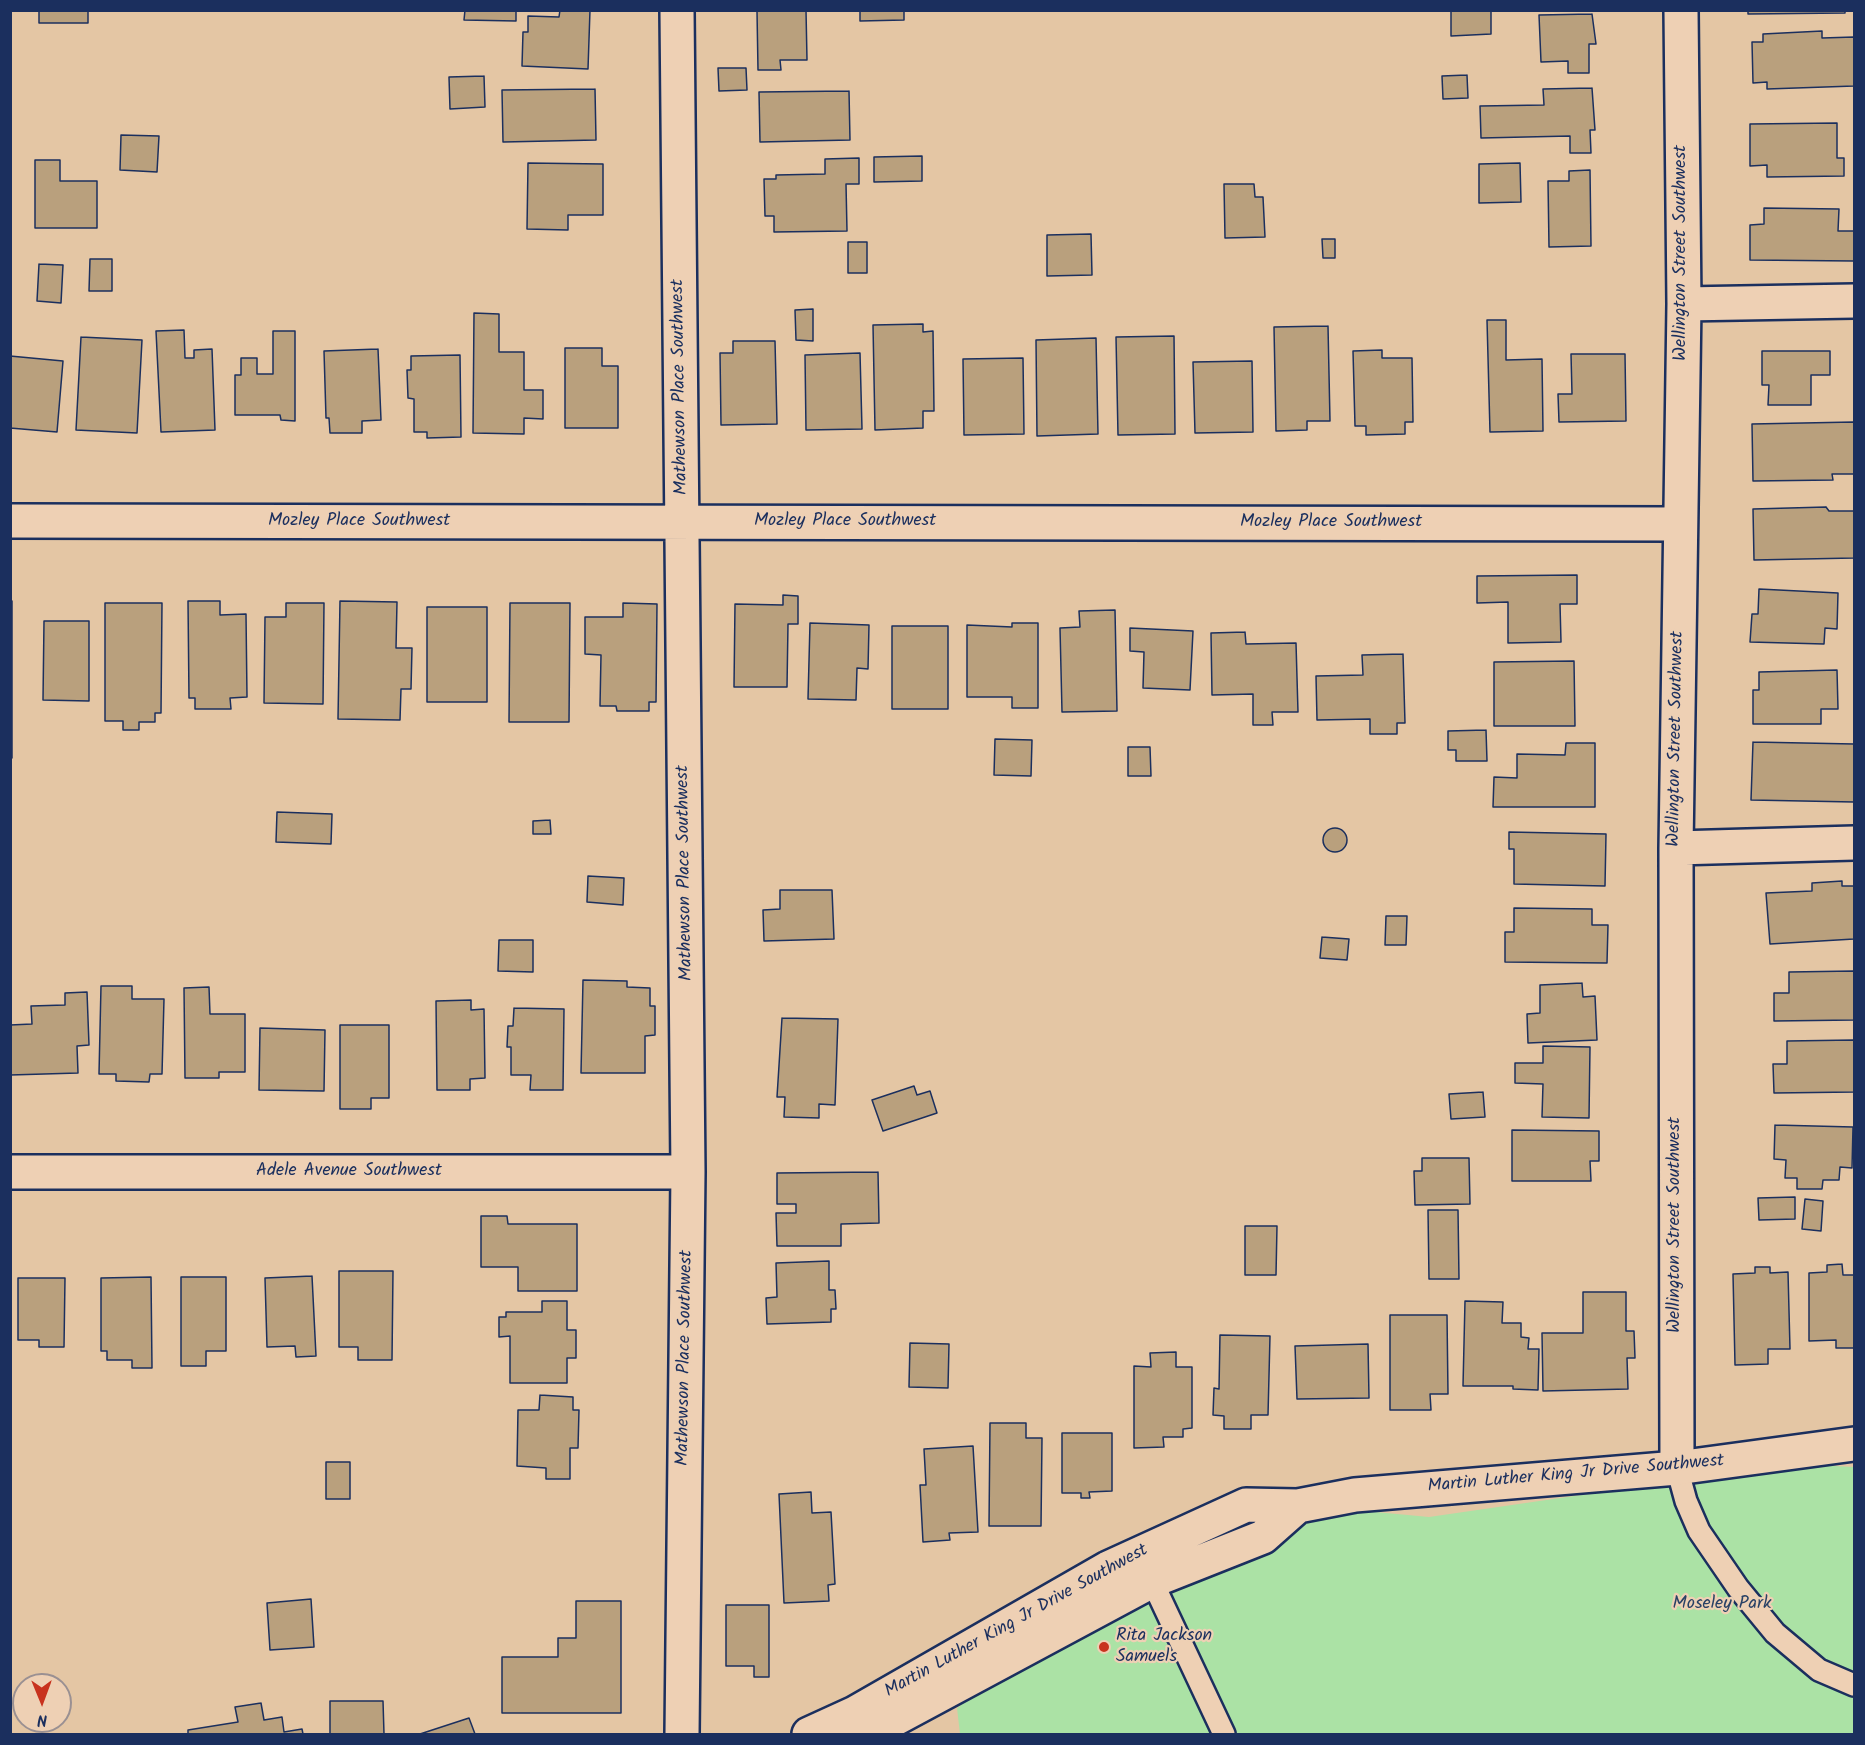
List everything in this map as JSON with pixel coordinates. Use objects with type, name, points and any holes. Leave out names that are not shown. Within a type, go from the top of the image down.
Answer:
[{"type":"street","name":"Mathewson Place Southwest","points":[[677,10],[688,1172],[682,1734]]},
{"type":"street","name":"Wellington Street Southwest","points":[[1677,1468],[1676,848],[1684,304],[1681,10]]},
{"type":"street","points":[[1684,304],[1854,301]]},
{"type":"street","name":"Mozley Place Southwest","points":[[10,521],[1679,524]]},
{"type":"street","points":[[1676,848],[1854,843]]},
{"type":"street","name":"Adele Avenue Southwest","points":[[10,1172],[688,1172]]},
{"type":"street","name":"Martin Luther King Jr Drive Southwest","points":[[809,1734],[855,1713],[1108,1568],[1246,1505],[1298,1506],[1355,1495],[1677,1468],[1854,1444]]},
{"type":"street","name":"Martin Luther King Jr Drive Southwest","points":[[867,1734],[1152,1581],[1263,1537],[1298,1506]]},
{"type":"lane","points":[[1677,1468],[1686,1501],[1699,1531],[1738,1588],[1775,1633],[1819,1670],[1854,1685]]},
{"type":"lane","points":[[1152,1581],[1224,1734]]},
{"type":"green space","name":"Moseley Park","points":[[1795,1464],[1854,1467],[1854,1734],[960,1734],[957,1708],[1226,1498],[1429,1517]]},
{"type":"building","points":[[39,10],[88,10],[88,23],[39,23]]},
{"type":"building","points":[[465,10],[516,10],[516,21],[464,20]]},
{"type":"building","points":[[560,10],[590,10],[588,69],[522,66],[523,32],[528,32],[528,16],[559,17]]},
{"type":"building","points":[[806,10],[807,60],[780,60],[781,70],[758,70],[757,11]]},
{"type":"building","points":[[860,10],[904,10],[904,20],[860,21]]},
{"type":"building","points":[[1491,10],[1491,34],[1451,36],[1451,11]]},
{"type":"building","points":[[1748,10],[1845,10],[1845,13],[1748,14]]},
{"type":"building","points":[[1592,14],[1596,44],[1589,44],[1589,73],[1568,73],[1568,61],[1541,62],[1539,15]]},
{"type":"building","points":[[1822,31],[1822,38],[1854,37],[1854,86],[1767,89],[1767,82],[1753,83],[1752,42],[1763,42],[1763,34]]},
{"type":"building","points":[[718,68],[746,68],[747,90],[719,91]]},
{"type":"building","points":[[1467,75],[1468,98],[1443,99],[1442,76]]},
{"type":"building","points":[[484,76],[485,107],[450,109],[449,77]]},
{"type":"building","points":[[1592,88],[1595,130],[1590,130],[1591,153],[1570,153],[1570,136],[1481,138],[1480,106],[1544,105],[1543,89]]},
{"type":"building","points":[[595,89],[596,140],[503,142],[502,90]]},
{"type":"building","points":[[849,91],[850,140],[760,142],[759,92]]},
{"type":"building","points":[[1837,123],[1837,158],[1844,158],[1844,176],[1767,177],[1767,165],[1750,166],[1750,124]]},
{"type":"building","points":[[121,135],[159,136],[157,172],[120,170]]},
{"type":"building","points":[[922,156],[922,181],[874,182],[874,157]]},
{"type":"building","points":[[859,158],[859,184],[846,184],[847,231],[774,232],[774,216],[765,216],[764,179],[776,179],[776,175],[825,174],[825,159]]},
{"type":"building","points":[[35,160],[60,160],[60,181],[97,181],[97,228],[35,228]]},
{"type":"building","points":[[528,163],[603,164],[603,215],[568,215],[568,230],[527,229]]},
{"type":"building","points":[[1520,163],[1521,202],[1479,203],[1479,164]]},
{"type":"building","points":[[1590,170],[1591,246],[1549,247],[1548,181],[1569,181],[1569,171]]},
{"type":"building","points":[[1224,184],[1254,184],[1255,197],[1263,197],[1265,237],[1225,238]]},
{"type":"building","points":[[1764,208],[1839,209],[1838,231],[1854,231],[1854,261],[1750,260],[1750,225],[1764,224]]},
{"type":"building","points":[[1091,234],[1092,275],[1047,276],[1047,235]]},
{"type":"building","points":[[1322,239],[1335,239],[1335,258],[1323,258]]},
{"type":"building","points":[[848,242],[867,242],[867,273],[848,273]]},
{"type":"building","points":[[90,259],[112,259],[112,291],[89,291]]},
{"type":"building","points":[[39,264],[63,265],[61,303],[37,301]]},
{"type":"building","points":[[813,309],[813,341],[796,340],[795,310]]},
{"type":"building","points":[[474,313],[499,314],[499,352],[524,352],[524,390],[543,390],[543,419],[524,418],[524,434],[473,433]]},
{"type":"building","points":[[1487,320],[1506,320],[1506,360],[1542,359],[1543,431],[1490,432]]},
{"type":"building","points":[[923,324],[923,332],[933,331],[934,411],[923,411],[923,428],[875,430],[873,325]]},
{"type":"building","points":[[1328,326],[1330,421],[1307,421],[1307,430],[1276,431],[1274,327]]},
{"type":"building","points":[[184,330],[185,358],[194,358],[194,350],[212,349],[215,430],[161,432],[156,331]]},
{"type":"building","points":[[273,331],[295,331],[295,421],[281,420],[280,415],[235,415],[235,375],[241,375],[241,358],[257,358],[257,374],[273,374]]},
{"type":"building","points":[[1174,336],[1175,434],[1118,435],[1116,337]]},
{"type":"building","points":[[81,337],[142,340],[137,433],[76,430]]},
{"type":"building","points":[[1096,338],[1098,434],[1037,436],[1036,340]]},
{"type":"building","points":[[733,341],[775,341],[777,424],[721,425],[720,353],[733,353]]},
{"type":"building","points":[[565,348],[602,348],[602,366],[618,366],[618,428],[565,428]]},
{"type":"building","points":[[378,349],[381,420],[362,421],[362,433],[330,433],[329,418],[326,418],[324,351]]},
{"type":"building","points":[[1382,350],[1382,358],[1412,358],[1413,422],[1405,422],[1405,434],[1366,435],[1366,426],[1355,426],[1353,351]]},
{"type":"building","points":[[1762,351],[1830,351],[1830,375],[1811,375],[1811,405],[1768,405],[1769,385],[1762,385]]},
{"type":"building","points":[[860,353],[862,429],[806,430],[805,355]]},
{"type":"building","points":[[1571,354],[1625,354],[1626,421],[1559,422],[1558,394],[1572,394]]},
{"type":"building","points":[[460,355],[461,437],[427,438],[427,432],[414,432],[414,399],[408,398],[407,370],[411,370],[411,356]]},
{"type":"building","points":[[10,356],[63,361],[57,432],[10,428]]},
{"type":"building","points":[[1023,358],[1024,434],[964,435],[963,359]]},
{"type":"building","points":[[1252,361],[1253,432],[1195,433],[1193,362]]},
{"type":"building","points":[[1854,422],[1854,474],[1832,474],[1833,480],[1753,481],[1752,424]]},
{"type":"building","points":[[1826,507],[1829,511],[1854,511],[1854,558],[1754,560],[1753,509]]},
{"type":"building","points":[[1577,575],[1577,604],[1560,604],[1561,642],[1508,643],[1508,602],[1477,603],[1477,576]]},
{"type":"building","points":[[1759,589],[1838,593],[1837,629],[1825,628],[1824,644],[1750,642],[1752,614],[1758,614]]},
{"type":"building","points":[[783,595],[798,596],[798,624],[788,624],[787,687],[734,687],[735,604],[783,605]]},
{"type":"building","points":[[10,601],[12,601],[12,758],[10,758]]},
{"type":"building","points":[[188,601],[220,601],[220,615],[246,614],[247,697],[230,698],[231,709],[195,709],[195,698],[189,698]]},
{"type":"building","points":[[340,601],[397,602],[396,648],[412,648],[411,689],[401,689],[400,720],[338,719]]},
{"type":"building","points":[[105,603],[162,603],[161,713],[155,713],[155,722],[139,722],[139,730],[123,730],[123,721],[105,721]]},
{"type":"building","points":[[286,603],[324,603],[323,704],[264,703],[265,617],[286,617]]},
{"type":"building","points":[[510,603],[570,603],[569,722],[509,722]]},
{"type":"building","points":[[623,603],[657,604],[656,702],[649,702],[649,711],[617,711],[616,706],[600,706],[601,655],[585,654],[585,617],[623,617]]},
{"type":"building","points":[[427,607],[487,607],[487,702],[427,702]]},
{"type":"building","points":[[1115,610],[1117,711],[1062,712],[1060,628],[1080,627],[1079,611]]},
{"type":"building","points":[[44,621],[89,621],[89,701],[43,700]]},
{"type":"building","points":[[810,623],[869,625],[868,669],[857,668],[856,700],[808,699]]},
{"type":"building","points":[[1012,623],[1038,623],[1038,708],[1012,708],[1012,697],[967,697],[967,625],[1012,627]]},
{"type":"building","points":[[892,626],[948,626],[948,709],[892,709]]},
{"type":"building","points":[[1130,628],[1193,631],[1190,690],[1143,688],[1144,652],[1130,651]]},
{"type":"building","points":[[1245,632],[1246,644],[1296,643],[1298,712],[1272,712],[1273,725],[1253,725],[1253,694],[1212,695],[1211,633]]},
{"type":"building","points":[[1403,654],[1405,723],[1397,723],[1397,734],[1370,734],[1370,719],[1317,720],[1316,676],[1363,675],[1362,655]]},
{"type":"building","points":[[1574,661],[1575,726],[1494,726],[1494,662]]},
{"type":"building","points":[[1837,670],[1838,709],[1821,709],[1821,724],[1753,724],[1753,690],[1759,690],[1759,672]]},
{"type":"building","points":[[1486,730],[1487,761],[1456,761],[1456,750],[1448,750],[1448,731]]},
{"type":"building","points":[[995,739],[1032,740],[1031,776],[994,775]]},
{"type":"building","points":[[1753,742],[1854,744],[1854,802],[1751,800]]},
{"type":"building","points":[[1566,743],[1595,743],[1595,807],[1493,807],[1494,777],[1517,778],[1517,754],[1565,755]]},
{"type":"building","points":[[1128,747],[1150,747],[1151,776],[1128,776]]},
{"type":"building","points":[[277,812],[332,814],[331,844],[276,842]]},
{"type":"building","points":[[550,820],[551,834],[533,834],[533,821]]},
{"type":"building","points":[[1335,828],[1344,831],[1347,840],[1344,849],[1335,852],[1326,849],[1323,840],[1326,831]]},
{"type":"building","points":[[1509,832],[1606,834],[1605,886],[1514,884],[1514,849],[1509,849]]},
{"type":"building","points":[[588,876],[624,878],[623,905],[587,902]]},
{"type":"building","points":[[1842,881],[1842,886],[1854,886],[1854,939],[1770,944],[1766,893],[1812,891],[1812,883]]},
{"type":"building","points":[[780,890],[832,890],[834,939],[764,941],[763,910],[780,909]]},
{"type":"building","points":[[1514,908],[1592,909],[1592,925],[1608,925],[1607,963],[1505,962],[1505,932],[1514,932]]},
{"type":"building","points":[[1386,916],[1407,916],[1406,945],[1385,945]]},
{"type":"building","points":[[1322,937],[1349,939],[1347,960],[1320,958]]},
{"type":"building","points":[[499,940],[533,940],[533,972],[498,971]]},
{"type":"building","points":[[1854,971],[1854,1020],[1774,1021],[1774,993],[1789,993],[1789,972]]},
{"type":"building","points":[[583,980],[627,981],[627,987],[650,988],[650,1006],[655,1006],[655,1035],[645,1036],[645,1073],[581,1073]]},
{"type":"building","points":[[1582,983],[1583,997],[1595,996],[1597,1040],[1528,1043],[1527,1014],[1540,1013],[1540,985]]},
{"type":"building","points":[[101,986],[132,986],[132,999],[164,999],[162,1074],[150,1074],[149,1082],[116,1081],[116,1074],[99,1074]]},
{"type":"building","points":[[209,987],[210,1014],[245,1014],[245,1072],[219,1072],[219,1078],[185,1078],[184,988]]},
{"type":"building","points":[[87,992],[89,1045],[77,1046],[78,1073],[10,1075],[10,1025],[32,1024],[31,1006],[65,1005],[65,993]]},
{"type":"building","points":[[471,1000],[471,1010],[484,1009],[485,1078],[470,1079],[470,1090],[437,1090],[436,1001]]},
{"type":"building","points":[[514,1008],[564,1009],[563,1090],[530,1090],[531,1075],[511,1075],[511,1047],[507,1047],[508,1026],[513,1026]]},
{"type":"building","points":[[782,1018],[838,1019],[835,1105],[819,1104],[819,1118],[784,1117],[785,1097],[777,1097]]},
{"type":"building","points":[[340,1025],[389,1025],[389,1098],[371,1098],[371,1109],[340,1109]]},
{"type":"building","points":[[260,1028],[325,1030],[324,1091],[259,1090]]},
{"type":"building","points":[[1854,1040],[1854,1092],[1774,1093],[1773,1064],[1787,1064],[1787,1041]]},
{"type":"building","points":[[1543,1046],[1590,1047],[1589,1118],[1542,1117],[1543,1084],[1515,1083],[1515,1063],[1543,1063]]},
{"type":"building","points":[[914,1086],[917,1095],[930,1091],[937,1113],[883,1131],[872,1100]]},
{"type":"building","points":[[1483,1092],[1485,1117],[1451,1119],[1449,1094]]},
{"type":"building","points":[[1775,1125],[1853,1127],[1852,1168],[1840,1167],[1839,1180],[1823,1180],[1822,1189],[1797,1189],[1797,1178],[1785,1178],[1786,1160],[1774,1159]]},
{"type":"building","points":[[1512,1130],[1599,1131],[1599,1161],[1590,1161],[1591,1181],[1512,1181]]},
{"type":"building","points":[[1422,1158],[1469,1158],[1470,1204],[1415,1205],[1414,1171],[1422,1171]]},
{"type":"building","points":[[878,1172],[879,1223],[841,1224],[841,1246],[777,1246],[776,1213],[796,1213],[796,1204],[777,1204],[777,1173]]},
{"type":"building","points":[[1795,1197],[1795,1219],[1759,1220],[1758,1198]]},
{"type":"building","points":[[1805,1199],[1823,1201],[1821,1231],[1802,1229]]},
{"type":"building","points":[[1428,1210],[1458,1210],[1459,1279],[1429,1279]]},
{"type":"building","points":[[481,1216],[507,1216],[508,1224],[577,1224],[577,1291],[518,1291],[518,1267],[481,1267]]},
{"type":"building","points":[[1245,1226],[1277,1226],[1276,1275],[1245,1275]]},
{"type":"building","points":[[829,1261],[829,1290],[835,1290],[836,1309],[831,1309],[831,1322],[767,1324],[766,1298],[777,1297],[776,1263]]},
{"type":"building","points":[[1842,1264],[1843,1275],[1854,1275],[1854,1348],[1836,1348],[1836,1340],[1809,1341],[1809,1273],[1827,1272],[1827,1265]]},
{"type":"building","points":[[1755,1267],[1770,1267],[1770,1273],[1788,1272],[1790,1349],[1768,1349],[1768,1364],[1735,1365],[1733,1274],[1755,1273]]},
{"type":"building","points":[[339,1271],[393,1271],[392,1360],[358,1360],[358,1347],[339,1347]]},
{"type":"building","points":[[312,1276],[316,1356],[296,1357],[295,1346],[267,1347],[265,1278]]},
{"type":"building","points":[[151,1277],[152,1368],[132,1368],[132,1360],[107,1360],[107,1351],[101,1351],[101,1278]]},
{"type":"building","points":[[181,1277],[226,1277],[226,1351],[206,1351],[206,1366],[181,1366]]},
{"type":"building","points":[[18,1278],[65,1278],[64,1347],[39,1347],[39,1340],[18,1340]]},
{"type":"building","points":[[1583,1292],[1626,1292],[1626,1331],[1634,1331],[1635,1358],[1627,1358],[1628,1389],[1543,1391],[1542,1333],[1583,1333]]},
{"type":"building","points":[[542,1301],[567,1301],[567,1330],[576,1330],[576,1358],[567,1358],[567,1383],[510,1383],[510,1336],[499,1337],[499,1317],[506,1317],[506,1312],[542,1312]]},
{"type":"building","points":[[1465,1301],[1503,1302],[1502,1323],[1521,1323],[1521,1337],[1529,1338],[1528,1349],[1539,1349],[1538,1390],[1513,1389],[1513,1386],[1463,1386]]},
{"type":"building","points":[[1390,1315],[1447,1315],[1448,1394],[1430,1394],[1431,1410],[1390,1410]]},
{"type":"building","points":[[1220,1335],[1270,1336],[1268,1415],[1251,1415],[1251,1429],[1224,1429],[1224,1416],[1213,1415],[1214,1388],[1219,1389]]},
{"type":"building","points":[[910,1343],[949,1344],[948,1388],[909,1387]]},
{"type":"building","points":[[1368,1344],[1369,1398],[1297,1399],[1295,1346]]},
{"type":"building","points":[[1176,1352],[1176,1367],[1192,1367],[1192,1428],[1183,1429],[1183,1437],[1163,1437],[1164,1447],[1134,1448],[1134,1366],[1151,1367],[1150,1353]]},
{"type":"building","points":[[540,1395],[573,1397],[573,1410],[579,1410],[578,1448],[570,1448],[570,1479],[546,1479],[546,1468],[517,1466],[518,1410],[539,1410]]},
{"type":"building","points":[[990,1423],[1026,1423],[1026,1438],[1042,1438],[1041,1526],[989,1526]]},
{"type":"building","points":[[1062,1433],[1112,1433],[1112,1491],[1089,1492],[1090,1498],[1081,1498],[1081,1493],[1062,1493]]},
{"type":"building","points":[[973,1446],[978,1532],[949,1533],[950,1540],[923,1542],[920,1485],[926,1485],[924,1449]]},
{"type":"building","points":[[326,1462],[350,1462],[350,1499],[326,1499]]},
{"type":"building","points":[[811,1492],[812,1513],[831,1512],[835,1584],[828,1585],[829,1601],[784,1603],[779,1494]]},
{"type":"building","points":[[311,1599],[314,1647],[270,1650],[267,1603]]},
{"type":"building","points":[[576,1601],[621,1601],[621,1713],[502,1713],[502,1657],[558,1657],[558,1638],[576,1638]]},
{"type":"building","points":[[726,1605],[769,1605],[769,1677],[754,1677],[754,1666],[726,1666]]},
{"type":"building","points":[[330,1701],[383,1701],[384,1734],[330,1734]]},
{"type":"building","points":[[261,1703],[264,1720],[282,1717],[284,1732],[302,1729],[303,1734],[188,1734],[188,1730],[238,1722],[235,1707]]},
{"type":"building","points":[[469,1718],[475,1734],[420,1734]]},
{"type":"place","name":"Rita Jackson Samuels","points":[[1104,1647]]}]
